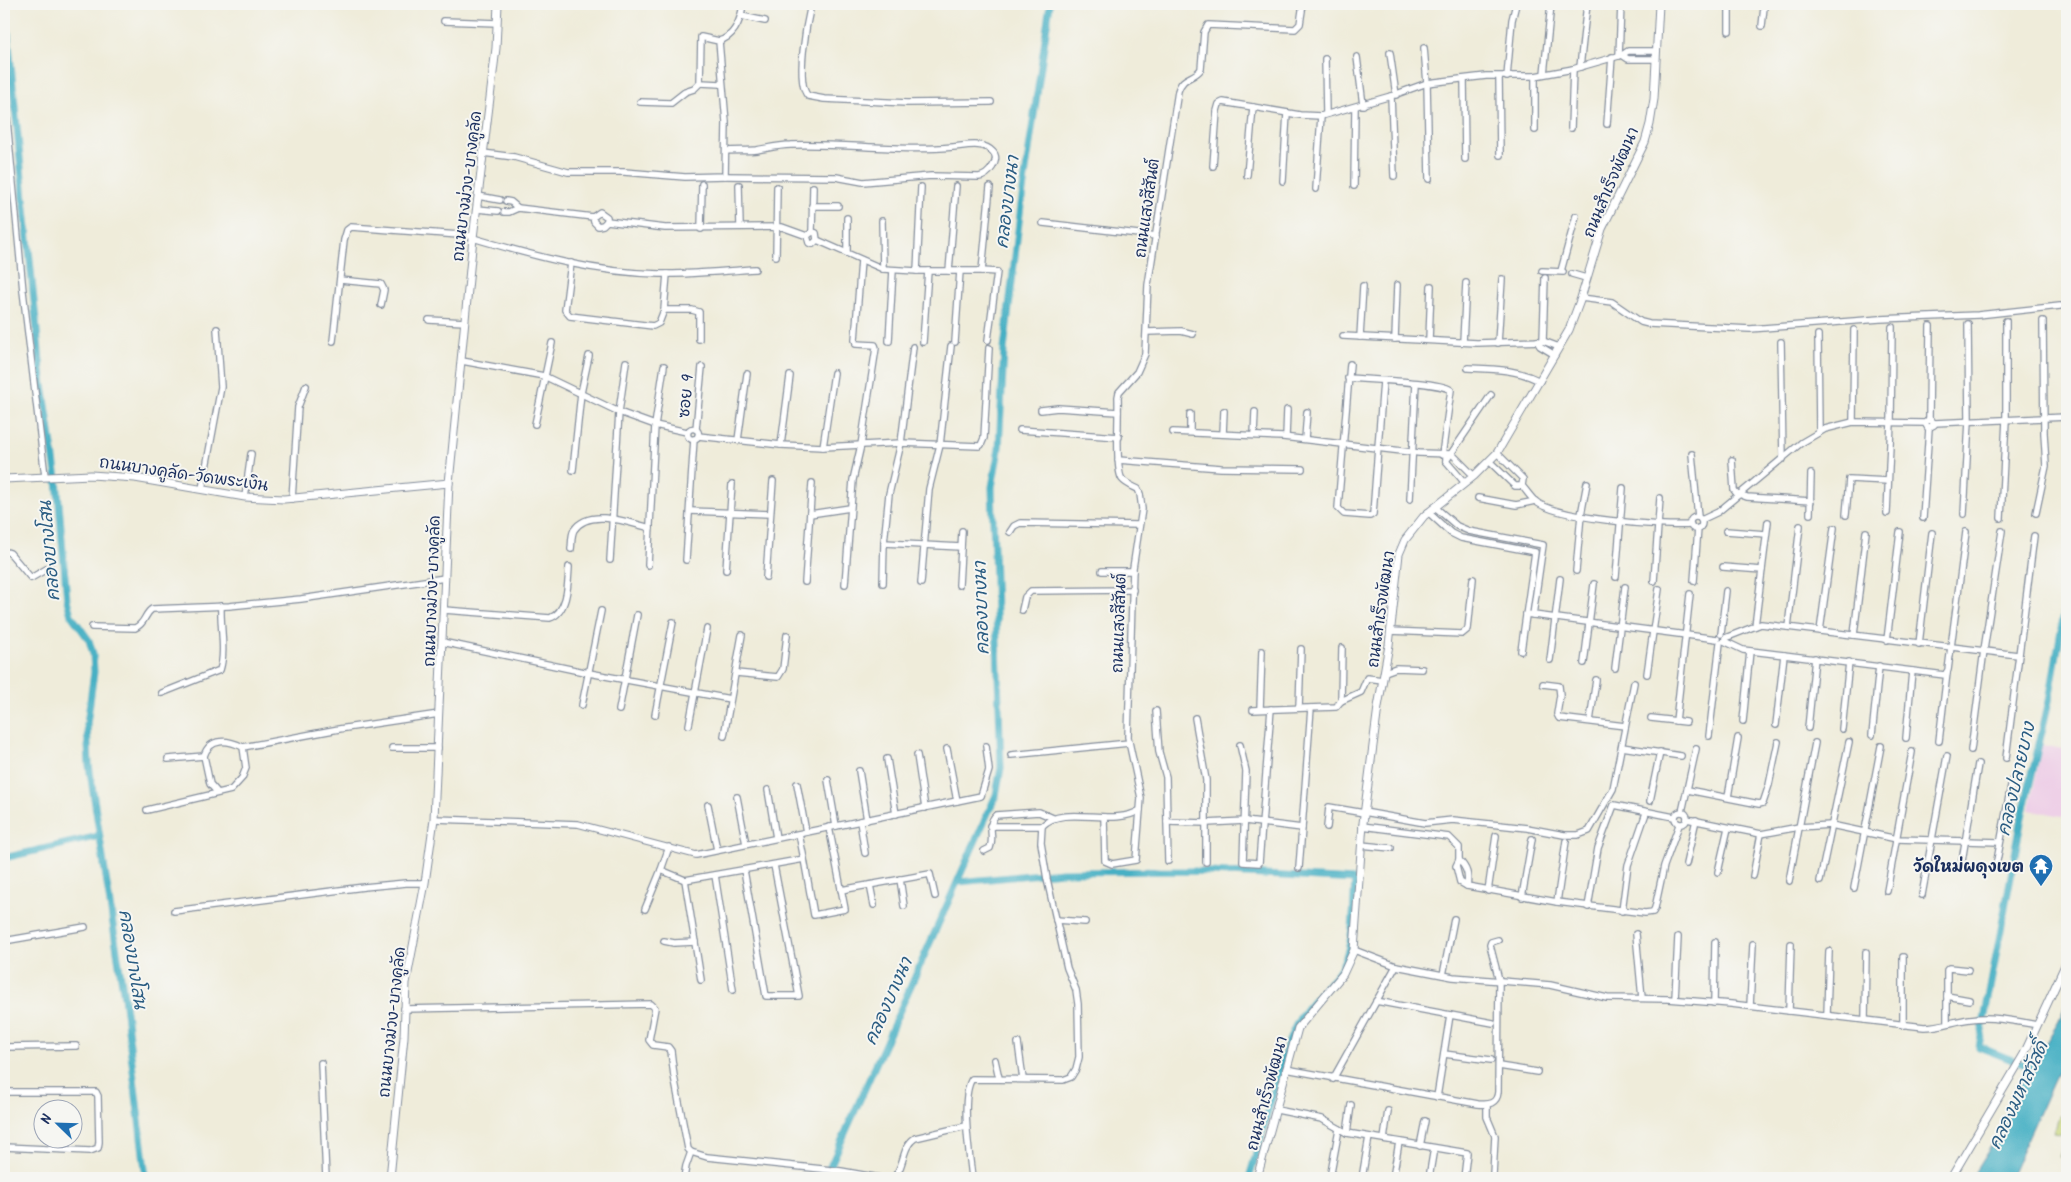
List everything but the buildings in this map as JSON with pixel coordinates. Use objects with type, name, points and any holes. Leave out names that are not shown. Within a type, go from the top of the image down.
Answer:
[{"type":"street","name":"ถนนบางม่วง-บางคูลัด","points":[[390,1178],[410,955],[425,884],[434,820],[449,483],[476,209],[496,48],[498,4]]},
{"type":"street","points":[[640,102],[671,104],[685,92],[694,90],[700,83],[701,37],[719,41],[726,39],[736,28],[743,4]]},
{"type":"street","points":[[812,4],[804,41],[803,61],[804,89],[808,96],[813,98],[907,103],[990,102]]},
{"type":"street","name":"ถนนแสงสีสันต์","points":[[1104,817],[1105,861],[1112,864],[1136,860],[1140,791],[1129,743],[1133,571],[1142,509],[1138,489],[1122,480],[1120,476],[1118,460],[1119,392],[1142,364],[1145,354],[1148,285],[1178,92],[1182,82],[1201,69],[1205,27],[1212,24],[1295,29],[1300,24],[1304,4]]},
{"type":"street","points":[[1507,77],[1516,4]]},
{"type":"street","points":[[1544,74],[1551,4]]},
{"type":"street","points":[[1580,67],[1587,4]]},
{"type":"street","points":[[1620,55],[1621,4]]},
{"type":"street","name":"ถนนสำเร็จพัฒนา","points":[[1257,1178],[1298,1028],[1343,974],[1354,950],[1362,826],[1384,676],[1399,554],[1404,540],[1414,526],[1428,512],[1474,476],[1497,453],[1569,330],[1602,229],[1645,142],[1654,99],[1659,4]]},
{"type":"street","points":[[1685,4],[1762,5],[1764,7],[1762,26]]},
{"type":"street","points":[[1729,4],[1729,30]]},
{"type":"street","points":[[741,16],[765,21]]},
{"type":"street","points":[[444,21],[497,23]]},
{"type":"street","points":[[719,41],[721,84],[726,122],[725,176]]},
{"type":"street","points":[[1424,48],[1428,83],[1429,179]]},
{"type":"street","points":[[4,50],[7,120],[23,291],[46,476]]},
{"type":"street","points":[[1213,166],[1219,104],[1227,102],[1287,113],[1323,115],[1394,96],[1428,83],[1499,76],[1534,76],[1573,69],[1628,51],[1656,51]]},
{"type":"street","points":[[1390,53],[1394,96],[1394,176]]},
{"type":"street","points":[[1620,55],[1628,58],[1656,59]]},
{"type":"street","points":[[1358,57],[1363,105]]},
{"type":"street","points":[[1607,124],[1612,57]]},
{"type":"street","points":[[1316,190],[1323,115],[1325,59]]},
{"type":"street","points":[[1570,128],[1573,69]]},
{"type":"street","points":[[1499,76],[1500,155]]},
{"type":"street","points":[[1534,76],[1535,130]]},
{"type":"street","points":[[1464,79],[1465,159]]},
{"type":"street","points":[[700,83],[721,84]]},
{"type":"street","points":[[1247,175],[1253,107]]},
{"type":"street","points":[[1354,186],[1356,107]]},
{"type":"street","points":[[1283,181],[1287,113]]},
{"type":"street","points":[[483,153],[514,157],[568,172],[624,172],[654,176],[685,177],[836,177],[863,182],[932,176],[985,177],[989,173],[995,157],[994,152],[981,145],[940,148],[791,145],[758,150],[726,150]]},
{"type":"street","points":[[701,229],[702,184]]},
{"type":"street","points":[[739,185],[740,227]]},
{"type":"street","points":[[949,271],[956,186]]},
{"type":"street","points":[[776,256],[777,187]]},
{"type":"street","points":[[812,232],[813,187]]},
{"type":"street","points":[[917,271],[921,187]]},
{"type":"street","points":[[982,271],[990,187]]},
{"type":"street","points":[[478,196],[511,202],[518,208]]},
{"type":"street","points":[[812,206],[838,206]]},
{"type":"street","points":[[476,209],[509,212],[518,208],[593,217],[600,212],[607,217],[607,221]]},
{"type":"street","points":[[1542,271],[1562,272],[1576,216]]},
{"type":"street","points":[[593,217],[594,222],[598,226],[603,225],[607,221]]},
{"type":"street","points":[[847,218],[847,253]]},
{"type":"street","points":[[607,221],[665,228],[776,227],[806,236]]},
{"type":"street","points":[[882,221],[883,268]]},
{"type":"street","points":[[1043,223],[1156,236]]},
{"type":"street","points":[[333,341],[344,240],[351,227],[473,237],[571,264],[616,270],[667,274],[755,270]]},
{"type":"street","points":[[806,236],[812,232]]},
{"type":"street","points":[[812,232],[818,236],[818,240],[883,268],[917,271],[997,272],[988,340]]},
{"type":"street","points":[[806,236],[809,243],[813,244],[818,240]]},
{"type":"street","points":[[845,584],[853,480],[861,445],[876,348],[871,344],[856,342],[861,260]]},
{"type":"street","points":[[571,264],[565,310],[570,316],[653,326],[659,323],[664,310],[667,274]]},
{"type":"street","points":[[889,341],[893,270]]},
{"type":"street","points":[[923,342],[928,271]]},
{"type":"street","points":[[921,583],[929,490],[940,445],[960,271]]},
{"type":"street","points":[[1572,274],[1586,278]]},
{"type":"street","points":[[1545,278],[1540,346],[1555,355]]},
{"type":"street","points":[[340,280],[381,284],[384,290],[381,305]]},
{"type":"street","points":[[1498,343],[1502,280]]},
{"type":"street","points":[[1463,342],[1466,283]]},
{"type":"street","points":[[1395,339],[1397,285]]},
{"type":"street","points":[[1360,337],[1363,286]]},
{"type":"street","points":[[1429,340],[1431,286]]},
{"type":"street","points":[[1581,298],[1612,302],[1641,322],[1649,324],[1750,329],[1880,319],[1978,315],[2060,306]]},
{"type":"street","points":[[664,310],[692,310],[699,312],[699,338]]},
{"type":"street","points":[[429,320],[465,322]]},
{"type":"street","points":[[2001,518],[2006,420],[2006,321]]},
{"type":"street","points":[[2036,513],[2046,466],[2043,321]]},
{"type":"street","points":[[1964,514],[1969,422],[1968,324]]},
{"type":"street","points":[[1923,518],[1929,423],[1930,326]]},
{"type":"street","points":[[1887,513],[1891,422],[1892,327]]},
{"type":"street","points":[[202,489],[220,387],[217,329]]},
{"type":"street","points":[[1853,422],[1854,330]]},
{"type":"street","points":[[1147,332],[1181,331],[1193,334]]},
{"type":"street","points":[[1818,335],[1819,432]]},
{"type":"street","points":[[1343,336],[1498,343],[1540,341],[1559,347]]},
{"type":"street","points":[[1781,342],[1783,459]]},
{"type":"street","points":[[534,424],[552,343]]},
{"type":"street","points":[[883,583],[884,543],[889,494],[901,443],[913,347]]},
{"type":"street","points":[[687,432],[688,437],[823,447],[901,443],[982,445],[989,348]]},
{"type":"street","points":[[573,470],[581,393],[588,356]]},
{"type":"street","points":[[462,361],[544,376],[619,412],[687,432]]},
{"type":"street","points":[[610,560],[619,412],[626,362]]},
{"type":"street","points":[[1350,364],[1338,508],[1344,514],[1370,516],[1373,514],[1383,381]]},
{"type":"street","points":[[648,565],[656,424],[664,366]]},
{"type":"street","name":"ซอย 9","points":[[696,429],[702,367]]},
{"type":"street","points":[[1468,368],[1516,371],[1540,381]]},
{"type":"street","points":[[823,447],[834,373]]},
{"type":"street","points":[[738,440],[746,374]]},
{"type":"street","points":[[780,445],[790,376]]},
{"type":"street","points":[[1348,378],[1446,387],[1451,390],[1447,456],[1465,483]]},
{"type":"street","points":[[1410,499],[1416,384]]},
{"type":"street","points":[[292,499],[298,407],[306,386]]},
{"type":"street","points":[[1447,456],[1490,396]]},
{"type":"street","points":[[1041,410],[1058,408],[1118,412]]},
{"type":"street","points":[[1286,437],[1287,410]]},
{"type":"street","points":[[1223,434],[1224,411]]},
{"type":"street","points":[[1254,435],[1255,412]]},
{"type":"street","points":[[1305,439],[1307,412]]},
{"type":"street","points":[[1190,414],[1190,432]]},
{"type":"street","points":[[1690,525],[1692,518],[1711,517],[1801,443],[1819,432],[1853,422],[1929,423],[2067,417]]},
{"type":"street","points":[[686,560],[696,429],[692,428],[687,432]]},
{"type":"street","points":[[1020,430],[1119,437]]},
{"type":"street","points":[[1173,432],[1286,437],[1447,456],[1474,476]]},
{"type":"street","points":[[1497,453],[1523,479],[1522,486],[1535,501],[1553,508],[1619,522],[1690,525],[1698,528]]},
{"type":"street","points":[[245,497],[250,454]]},
{"type":"street","points":[[1692,454],[1701,526],[1698,528],[1694,582]]},
{"type":"street","points":[[1118,460],[1221,468],[1302,469]]},
{"type":"street","points":[[1732,460],[1734,490],[1739,495],[1811,501]]},
{"type":"street","points":[[1490,461],[1515,486],[1522,486]]},
{"type":"street","name":"ถนนบางคูลัด-วัดพระเงิน","points":[[4,478],[91,474],[135,478],[245,497],[292,499],[449,483]]},
{"type":"street","points":[[1810,514],[1812,474]]},
{"type":"street","points":[[1846,515],[1849,478],[1888,481]]},
{"type":"street","points":[[766,577],[773,480]]},
{"type":"street","points":[[805,582],[812,483]]},
{"type":"street","points":[[1576,571],[1581,515],[1587,483]]},
{"type":"street","points":[[726,570],[732,484]]},
{"type":"street","points":[[1616,577],[1623,488]]},
{"type":"street","points":[[1478,498],[1516,505],[1535,501]]},
{"type":"street","points":[[1654,581],[1660,498]]},
{"type":"street","points":[[1435,507],[1457,526],[1469,531],[1543,545]]},
{"type":"street","points":[[810,514],[850,508]]},
{"type":"street","points":[[690,511],[770,514]]},
{"type":"street","points":[[1428,512],[1451,533],[1460,538],[1535,552]]},
{"type":"street","points":[[571,549],[572,534],[575,528],[595,518],[612,518],[650,528]]},
{"type":"street","points":[[1755,626],[1768,522]]},
{"type":"street","points":[[1010,532],[1014,526],[1020,523],[1139,525]]},
{"type":"street","points":[[1788,627],[1800,526]]},
{"type":"street","points":[[1820,631],[1834,528]]},
{"type":"street","points":[[959,585],[962,531]]},
{"type":"street","points":[[1726,531],[1766,534]]},
{"type":"street","points":[[1971,750],[2002,531]]},
{"type":"street","points":[[1854,635],[1866,532]]},
{"type":"street","points":[[1887,640],[1900,532]]},
{"type":"street","points":[[1939,741],[1966,532]]},
{"type":"street","points":[[1919,644],[1932,533]]},
{"type":"street","points":[[1493,544],[1494,536]]},
{"type":"street","points":[[2006,758],[2034,536]]},
{"type":"street","points":[[884,543],[961,547]]},
{"type":"street","points":[[1521,651],[1535,552],[1543,545]]},
{"type":"street","points":[[1533,615],[1543,545]]},
{"type":"street","points":[[4,551],[10,553],[31,578],[50,567]]},
{"type":"street","points":[[444,610],[550,618],[559,613],[563,605],[569,567]]},
{"type":"street","points":[[1723,567],[1762,570]]},
{"type":"street","points":[[1102,571],[1133,571]]},
{"type":"street","points":[[92,627],[135,628],[144,622],[148,611],[152,609],[221,606],[338,595],[444,578]]},
{"type":"street","points":[[1390,631],[1462,634],[1466,632],[1468,629],[1473,579]]},
{"type":"street","points":[[1550,660],[1560,579]]},
{"type":"street","points":[[1584,663],[1594,584]]},
{"type":"street","points":[[1616,668],[1625,587]]},
{"type":"street","points":[[1647,674],[1658,589]]},
{"type":"street","points":[[1022,610],[1025,598],[1031,591],[1133,590]]},
{"type":"street","points":[[1709,736],[1722,639],[1726,591]]},
{"type":"street","points":[[1676,721],[1690,594]]},
{"type":"street","points":[[162,693],[220,670],[223,657],[220,627],[221,606]]},
{"type":"street","points":[[582,705],[601,611]]},
{"type":"street","points":[[1526,614],[1722,639],[1734,647],[1750,651],[1941,675],[1947,673]]},
{"type":"street","points":[[619,710],[637,615]]},
{"type":"street","points":[[654,716],[673,622]]},
{"type":"street","points":[[1722,639],[1762,624],[1919,644],[2018,654]]},
{"type":"street","points":[[689,725],[707,630]]},
{"type":"street","points":[[724,736],[742,635]]},
{"type":"street","points":[[736,673],[778,677],[783,669],[787,635]]},
{"type":"street","points":[[442,642],[589,673],[730,699]]},
{"type":"street","points":[[1341,702],[1342,648]]},
{"type":"street","points":[[1299,708],[1301,649]]},
{"type":"street","points":[[1262,651],[1256,710],[1336,707],[1341,702],[1362,692],[1367,678],[1384,676],[1396,668],[1422,668]]},
{"type":"street","points":[[1743,721],[1750,651]]},
{"type":"street","points":[[1776,725],[1784,655]]},
{"type":"street","points":[[1808,728],[1815,658]]},
{"type":"street","points":[[1842,729],[1849,662]]},
{"type":"street","points":[[1872,735],[1879,666]]},
{"type":"street","points":[[1906,738],[1912,671]]},
{"type":"street","points":[[1590,722],[1596,680]]},
{"type":"street","points":[[1327,827],[1329,807],[1425,823],[1453,820],[1564,834],[1578,834],[1589,831],[1606,800],[1611,795],[1634,683]]},
{"type":"street","points":[[1543,684],[1559,686],[1560,695],[1557,714],[1559,718],[1625,726]]},
{"type":"street","points":[[1299,868],[1311,708]]},
{"type":"street","points":[[1240,745],[1246,771],[1243,862],[1259,863],[1271,709]]},
{"type":"street","points":[[1156,711],[1159,752],[1166,778],[1168,861]]},
{"type":"street","points":[[218,792],[210,784],[204,756],[209,747],[219,741],[243,747],[339,729],[439,714]]},
{"type":"street","points":[[1195,718],[1206,780],[1206,862]]},
{"type":"street","points":[[1652,718],[1686,722]]},
{"type":"street","points":[[1728,797],[1738,738]]},
{"type":"street","points":[[1688,790],[1759,804],[1763,803],[1778,742]]},
{"type":"street","points":[[1820,881],[1849,742]]},
{"type":"street","points":[[1011,755],[1129,743]]},
{"type":"street","points":[[1789,881],[1815,744]]},
{"type":"street","points":[[434,820],[578,824],[696,855],[981,796],[989,770],[986,746]]},
{"type":"street","points":[[1622,746],[1681,756]]},
{"type":"street","points":[[1854,888],[1881,746]]},
{"type":"street","points":[[147,810],[231,790],[242,778],[246,768],[243,747]]},
{"type":"street","points":[[392,748],[438,748]]},
{"type":"street","points":[[947,749],[957,801]]},
{"type":"street","points":[[1682,812],[1696,749]]},
{"type":"street","points":[[1650,801],[1660,752]]},
{"type":"street","points":[[1887,891],[1912,752]]},
{"type":"street","points":[[917,755],[926,808]]},
{"type":"street","points":[[168,759],[204,756]]},
{"type":"street","points":[[1922,895],[1947,756]]},
{"type":"street","points":[[887,760],[896,814]]},
{"type":"street","points":[[1962,861],[1978,764]]},
{"type":"street","points":[[859,771],[867,820]]},
{"type":"street","points":[[828,780],[836,826]]},
{"type":"street","points":[[1996,866],[2012,780]]},
{"type":"street","points":[[797,784],[806,832]]},
{"type":"street","points":[[768,790],[776,838]]},
{"type":"street","points":[[737,797],[746,844]]},
{"type":"street","points":[[708,805],[717,850]]},
{"type":"street","points":[[1588,907],[1598,848],[1614,805],[1646,813],[1674,817]]},
{"type":"street","points":[[984,851],[990,848],[993,840],[990,826],[996,815],[1039,812],[1053,818],[1125,817],[1140,810]]},
{"type":"street","points":[[1674,817],[1677,813],[1682,812]]},
{"type":"street","points":[[1682,812],[1687,819],[1761,834],[1799,827],[1831,826],[1897,839],[1999,842]]},
{"type":"street","points":[[1622,911],[1628,865],[1646,813]]},
{"type":"street","points":[[1674,817],[1679,825]]},
{"type":"street","points":[[990,826],[1042,826],[1053,818]]},
{"type":"street","points":[[1679,825],[1684,824],[1687,819]]},
{"type":"street","points":[[1686,864],[1696,820]]},
{"type":"street","points":[[860,821],[865,852]]},
{"type":"street","points":[[1167,822],[1245,821],[1302,828]]},
{"type":"street","points":[[1362,826],[1449,837],[1459,847],[1459,860],[1456,866],[1460,882],[1467,886],[1588,907],[1653,912],[1664,866],[1679,825]]},
{"type":"street","points":[[972,1178],[966,1126],[969,1083],[976,1078],[1062,1080],[1071,1077],[1079,1057],[1076,990],[1067,968],[1047,879],[1041,842],[1042,826]]},
{"type":"street","points":[[799,834],[814,915],[845,909],[829,827]]},
{"type":"street","points":[[1718,872],[1728,828]]},
{"type":"street","points":[[1753,876],[1761,834]]},
{"type":"street","points":[[1488,891],[1496,836]]},
{"type":"street","points":[[1522,897],[1532,839]]},
{"type":"street","points":[[1557,902],[1566,841]]},
{"type":"street","points":[[1361,845],[1391,848]]},
{"type":"street","points":[[645,910],[669,847]]},
{"type":"street","points":[[661,870],[685,880],[804,859]]},
{"type":"street","points":[[1459,860],[1465,865],[1469,878],[1467,886]]},
{"type":"street","points":[[744,870],[766,996],[799,996],[774,865]]},
{"type":"street","points":[[841,890],[930,874],[935,896]]},
{"type":"street","points":[[715,875],[733,990]]},
{"type":"street","points":[[900,879],[904,906]]},
{"type":"street","points":[[685,880],[701,980]]},
{"type":"street","points":[[174,911],[364,887],[406,883],[425,884]]},
{"type":"street","points":[[870,885],[874,905]]},
{"type":"street","points":[[1443,975],[1454,919]]},
{"type":"street","points":[[1056,920],[1085,922]]},
{"type":"street","points":[[4,941],[85,927]]},
{"type":"street","points":[[1636,934],[1642,998]]},
{"type":"street","points":[[1676,1000],[1678,937]]},
{"type":"street","points":[[1286,1069],[1486,1105],[1494,1102],[1497,1098],[1499,1066],[1499,980],[1490,945],[1491,942],[1498,940]]},
{"type":"street","points":[[664,941],[674,943],[695,942]]},
{"type":"street","points":[[1714,1003],[1715,942]]},
{"type":"street","points":[[1750,1006],[1753,944]]},
{"type":"street","points":[[1789,1011],[1792,944]]},
{"type":"street","points":[[1354,950],[1396,966],[1443,975],[1550,985],[1607,998],[1642,998],[1750,1006],[1903,1025],[1939,1027],[1947,1023],[1972,1019],[1993,1019],[2037,1026]]},
{"type":"street","points":[[1827,1016],[1829,951]]},
{"type":"street","points":[[1865,1020],[1866,952]]},
{"type":"street","points":[[1903,957],[1903,1025]]},
{"type":"street","points":[[1951,1178],[2024,1054],[2067,961]]},
{"type":"street","points":[[1334,1079],[1396,966]]},
{"type":"street","points":[[1947,1023],[1948,968],[1968,970]]},
{"type":"street","points":[[1947,996],[1969,1000]]},
{"type":"street","points":[[1376,1001],[1493,1023]]},
{"type":"street","points":[[404,1009],[559,1007],[632,1003],[654,1006],[649,1040],[653,1045],[668,1047],[671,1051],[688,1149],[691,1152],[707,1157],[817,1168],[880,1178]]},
{"type":"street","points":[[1437,1097],[1450,1015]]},
{"type":"street","points":[[1018,1043],[1023,1079]]},
{"type":"street","points":[[4,1047],[76,1046]]},
{"type":"street","points":[[1444,1054],[1491,1060]]},
{"type":"street","points":[[995,1060],[999,1078]]},
{"type":"street","points":[[321,1062],[326,1178]]},
{"type":"street","points":[[1499,1066],[1537,1072]]},
{"type":"street","points":[[4,1092],[96,1092],[98,1096],[99,1142],[98,1148],[90,1151],[4,1147]]},
{"type":"street","points":[[1346,1133],[1351,1105]]},
{"type":"street","points":[[1486,1105],[1487,1117],[1495,1136],[1493,1175]]},
{"type":"street","points":[[1277,1110],[1322,1119],[1346,1133],[1467,1153],[1464,1178]]},
{"type":"street","points":[[1384,1140],[1388,1111]]},
{"type":"street","points":[[1420,1146],[1424,1120]]},
{"type":"street","points":[[893,1178],[898,1171],[910,1141],[919,1136],[966,1126]]},
{"type":"street","points":[[1330,1178],[1339,1129]]},
{"type":"street","points":[[1362,1178],[1369,1137]]},
{"type":"street","points":[[1393,1178],[1399,1142]]},
{"type":"street","points":[[1429,1178],[1434,1148]]},
{"type":"street","points":[[684,1178],[691,1152]]},
{"type":"shaded area","points":[[2042,745],[2067,750],[2067,817],[2029,810]]},
{"type":"green space","points":[[2059,1116],[2067,1116],[2067,1135],[2054,1133]]},
{"type":"green space","points":[[2067,1135],[2067,1159],[2059,1157]]},
{"type":"water","name":"คลองมหาสวัสดิ์","points":[[2067,1000],[2067,1051],[2010,1178],[1971,1178],[1998,1135],[2013,1097],[2059,1021]]},
{"type":"waterway","name":"คลองบางโสน","points":[[5,4],[41,372],[57,479],[67,600],[71,615],[89,640],[93,654],[94,672],[87,724],[89,765],[125,1004],[146,1178]]},
{"type":"waterway","name":"คลองบางนา","points":[[825,1178],[996,795],[1001,768],[992,487],[999,449],[1004,350],[1021,205],[1050,4]]},
{"type":"waterway","name":"คลองปลายบาง","points":[[2038,1070],[1979,1047],[2022,817],[2049,701],[2067,595]]},
{"type":"waterway","points":[[4,858],[99,836]]},
{"type":"waterway","points":[[959,882],[1062,872],[1193,871],[1355,880],[1352,928],[1348,952],[1338,972],[1300,1017],[1292,1033],[1249,1178]]},
{"type":"place","name":"วัดใหม่ผดุงเขต","points":[[2041,887]]}]
